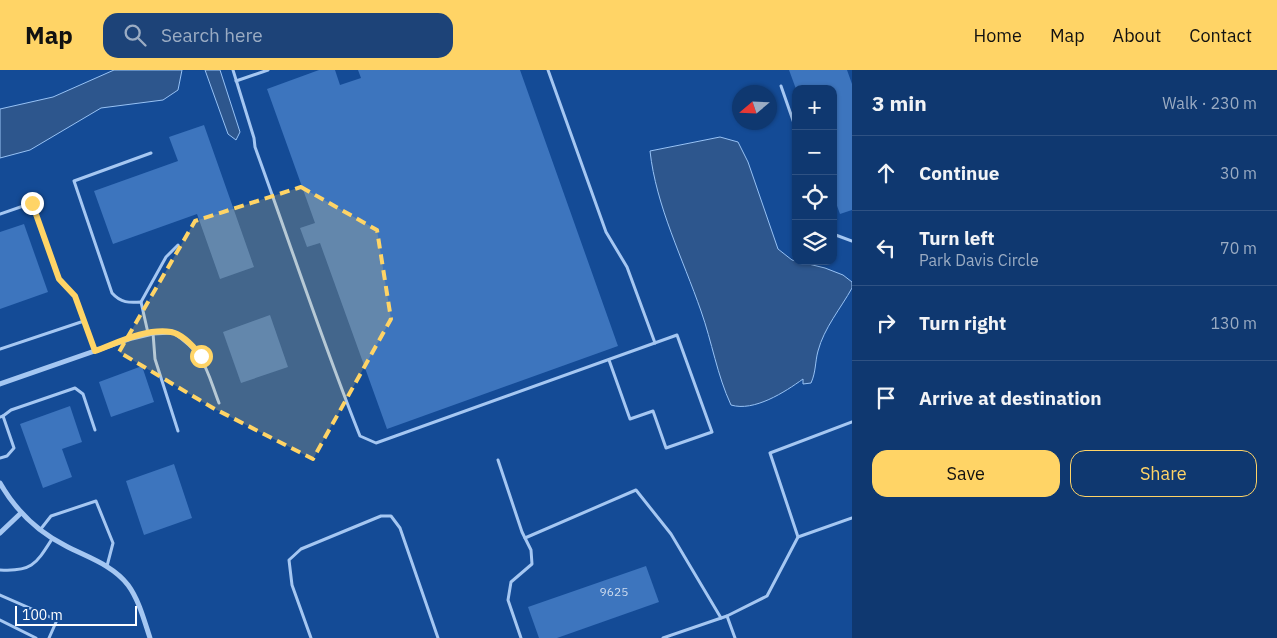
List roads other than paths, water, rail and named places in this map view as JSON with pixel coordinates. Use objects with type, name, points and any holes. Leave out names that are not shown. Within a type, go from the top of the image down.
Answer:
[{"type":"street","points":[[0,384],[150,333],[172,332]]},
{"type":"street","points":[[0,483],[21,513],[40,530],[52,539],[107,566],[128,585],[138,604],[150,638]]},
{"type":"street","points":[[0,533],[21,513]]},
{"type":"lane","points":[[233,70],[254,138],[255,147],[299,267],[336,378],[360,436],[376,443],[677,335],[712,432],[666,448],[653,411],[630,419],[609,360]]},
{"type":"lane","points":[[236,81],[268,70]]},
{"type":"lane","points":[[548,70],[606,232],[627,267],[655,343]]},
{"type":"lane","points":[[781,86],[792,118]]},
{"type":"lane","points":[[141,302],[126,303],[117,299],[112,293],[74,181],[151,153]]},
{"type":"lane","points":[[0,214],[32,203],[59,279],[75,296],[95,351]]},
{"type":"lane","points":[[837,235],[852,240]]},
{"type":"lane","points":[[178,245],[166,257],[141,302],[155,359],[178,431]]},
{"type":"lane","points":[[0,350],[84,321]]},
{"type":"lane","points":[[172,332],[192,346],[201,356],[219,403]]},
{"type":"lane","points":[[0,458],[7,456],[14,448],[1,416],[11,410],[75,388],[83,394],[95,430]]},
{"type":"lane","points":[[798,537],[770,453],[852,422]]},
{"type":"lane","points":[[498,460],[524,538],[531,550],[532,564],[511,582],[508,600],[521,638]]},
{"type":"lane","points":[[524,538],[636,490],[671,534],[721,618]]},
{"type":"lane","points":[[40,530],[51,516],[96,501],[112,543],[107,566]]},
{"type":"lane","points":[[311,638],[292,585],[289,560],[301,549],[381,516],[391,516],[400,528],[438,638]]},
{"type":"lane","points":[[663,638],[727,616],[767,596],[798,537],[852,518]]},
{"type":"lane","points":[[0,570],[26,570],[34,564],[52,539]]},
{"type":"lane","points":[[0,595],[57,620],[49,638]]},
{"type":"lane","points":[[727,616],[735,638]]},
{"type":"lane","points":[[0,620],[36,638]]},
{"type":"water","points":[[114,70],[182,70],[178,90],[163,100],[101,108],[30,150],[0,158],[0,109],[53,97]]},
{"type":"water","points":[[205,70],[220,70],[240,132],[236,140],[228,134]]},
{"type":"water","points":[[720,137],[738,142],[748,162],[778,249],[792,260],[792,265],[813,265],[825,268],[843,275],[852,282],[852,288],[828,326],[821,343],[811,383],[803,384],[803,379],[769,400],[749,406],[731,405],[718,370],[701,311],[664,212],[653,172],[650,151]]}]
